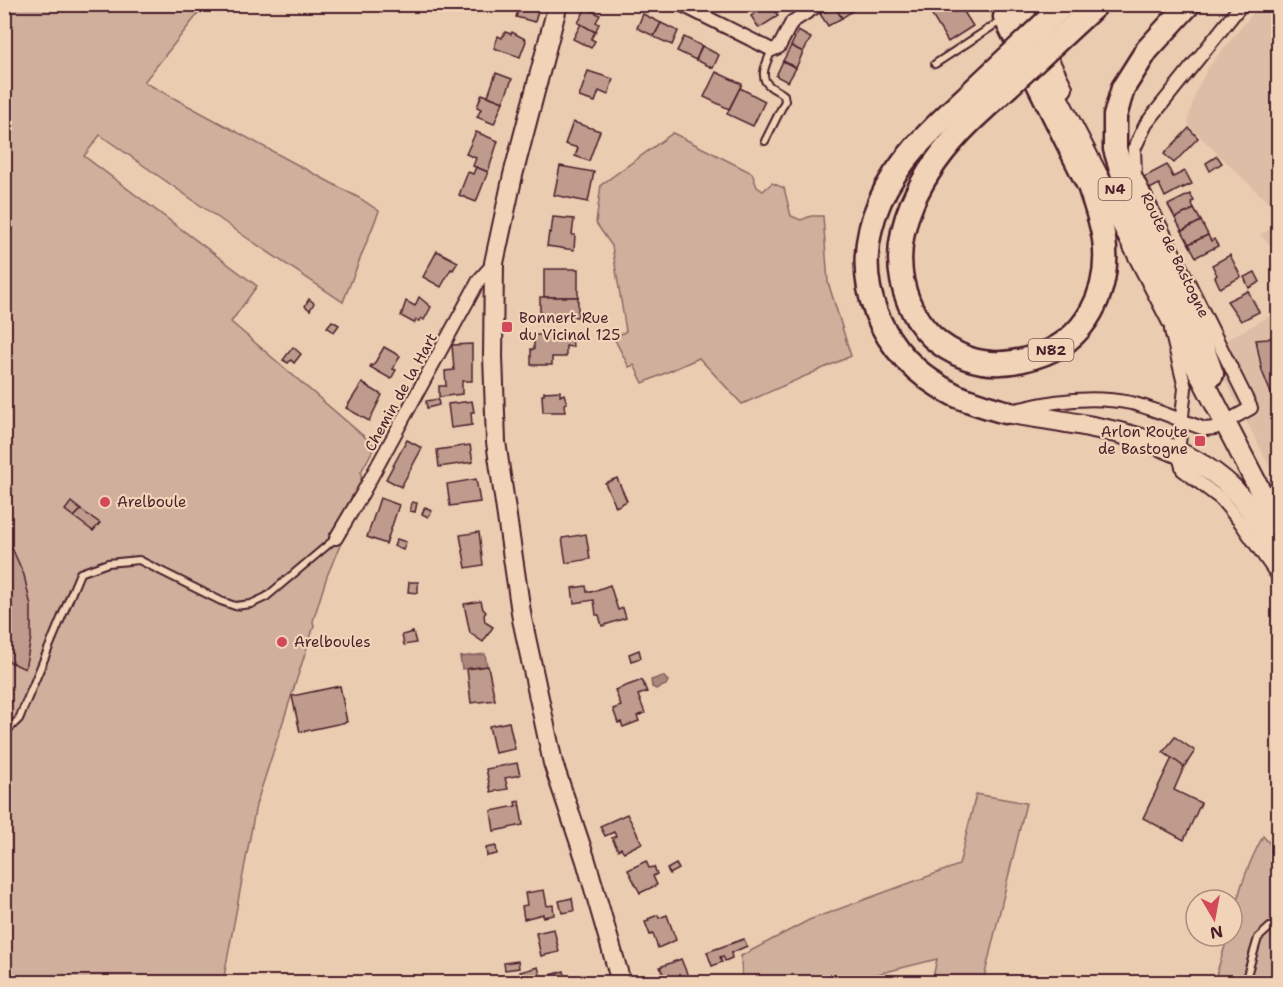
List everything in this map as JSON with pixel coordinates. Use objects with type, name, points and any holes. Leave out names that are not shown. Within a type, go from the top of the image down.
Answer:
[{"type":"highway","name":"N82","points":[[1007,8],[1089,186],[1104,239],[1105,259],[1101,293],[1095,308],[1075,334],[1042,355],[1017,362],[990,363],[968,358],[935,340],[914,314],[906,296],[901,274],[901,233],[908,212],[933,164],[952,140],[966,111],[1065,4]]},
{"type":"highway","name":"N82","points":[[1005,412],[953,394],[930,381],[892,344],[876,315],[870,296],[866,257],[869,237],[880,200],[911,153],[929,132],[966,111],[1097,4]]},
{"type":"highway","points":[[1189,4],[1148,50],[1123,88],[1115,116],[1115,149],[1126,185],[1199,338],[1212,374]]},
{"type":"main road","name":"Route de Bastogne","points":[[1007,8],[1212,374],[1230,420],[1278,525]]},
{"type":"main road","name":"Route de Bastogne","points":[[1007,8],[1021,28],[1162,297],[1230,420],[1278,499]]},
{"type":"main road","name":"N82","points":[[1005,412],[1108,430],[1178,453],[1211,472],[1231,488],[1260,522],[1278,550]]},
{"type":"street","points":[[558,4],[513,176],[494,263],[493,356],[496,442],[522,619],[554,763],[586,861],[621,982]]},
{"type":"street","points":[[680,4],[772,50],[778,47],[792,22],[820,4]]},
{"type":"street","name":"Route de Bastogne","points":[[1230,420],[1251,408],[1135,175],[1134,149],[1146,124],[1242,4]]},
{"type":"street","name":"Chemin de la Hart","points":[[336,538],[479,280],[494,263]]},
{"type":"street","points":[[1162,297],[1185,388],[1178,453],[1183,470],[1221,499],[1278,576]]},
{"type":"street","points":[[1005,412],[1048,402],[1091,398],[1131,404],[1205,429],[1215,428],[1230,420]]},
{"type":"lane","points":[[935,64],[1007,8]]},
{"type":"lane","points":[[765,141],[785,101],[784,95],[766,83],[763,76],[764,67],[772,50]]},
{"type":"lane","points":[[4,729],[19,719],[80,573],[108,563],[139,560],[221,601],[234,606],[251,604],[266,597],[336,538]]},
{"type":"lane","points":[[1245,982],[1258,938],[1270,927],[1278,928]]},
{"type":"shaded area","points":[[1260,4],[1278,5],[1278,212],[1189,126],[1188,119],[1197,89],[1208,68]]},
{"type":"shaded area","points":[[5,5],[205,5],[144,82],[361,199],[379,211],[343,302],[100,135],[84,156],[257,286],[231,322],[375,446],[361,472],[362,494],[327,576],[313,621],[314,626],[256,805],[223,982],[5,982]]},
{"type":"shaded area","points":[[673,133],[752,173],[757,187],[763,191],[772,183],[784,188],[791,216],[801,220],[811,216],[823,216],[828,282],[851,356],[742,404],[699,358],[643,383],[634,365],[629,367],[614,338],[626,331],[612,246],[596,223],[601,185]]},
{"type":"shaded area","points":[[1278,225],[1278,252],[1260,235]]},
{"type":"shaded area","points":[[1278,312],[1278,482],[1209,349]]},
{"type":"shaded area","points":[[485,654],[487,666],[462,669],[460,657]]},
{"type":"shaded area","points":[[663,676],[668,681],[666,685],[656,689],[652,687],[651,680]]},
{"type":"shaded area","points":[[976,794],[1026,803],[983,982],[932,982],[937,959],[846,982],[742,982],[741,956],[809,920],[959,865]]},
{"type":"shaded area","points":[[1263,836],[1278,853],[1278,982],[1214,982],[1224,948],[1244,948],[1244,888],[1241,888]]},
{"type":"building","points":[[520,4],[539,7],[535,22],[516,17]]},
{"type":"building","points":[[769,4],[778,16],[759,28],[751,16]]},
{"type":"building","points":[[852,4],[855,9],[842,18],[834,6]]},
{"type":"building","points":[[925,4],[959,4],[973,26],[948,42]]},
{"type":"building","points":[[834,6],[842,18],[828,26],[820,14]]},
{"type":"building","points":[[586,8],[600,15],[596,22],[599,24],[595,32],[578,23]]},
{"type":"building","points":[[643,14],[661,23],[654,36],[637,28]]},
{"type":"building","points":[[661,23],[678,31],[672,45],[654,37]]},
{"type":"building","points":[[581,24],[595,32],[591,39],[595,41],[591,48],[573,39]]},
{"type":"building","points":[[798,31],[811,38],[803,52],[791,46]]},
{"type":"building","points":[[505,32],[511,34],[512,32],[525,39],[520,57],[494,48],[498,36],[502,38]]},
{"type":"building","points":[[684,37],[702,46],[696,60],[677,51]]},
{"type":"building","points":[[702,46],[719,55],[713,68],[696,60]]},
{"type":"building","points":[[791,46],[803,52],[796,68],[783,61]]},
{"type":"building","points":[[783,61],[796,68],[788,82],[776,76]]},
{"type":"building","points":[[588,71],[613,79],[608,95],[599,91],[595,102],[579,97]]},
{"type":"building","points":[[716,72],[742,84],[729,109],[704,97]]},
{"type":"building","points":[[496,73],[512,79],[503,102],[488,96]]},
{"type":"building","points":[[740,88],[765,101],[753,126],[727,114]]},
{"type":"building","points":[[482,94],[503,102],[494,124],[477,117],[481,109],[477,107]]},
{"type":"building","points":[[573,122],[600,131],[589,161],[575,156],[578,148],[565,144]]},
{"type":"building","points":[[1189,128],[1198,138],[1174,163],[1164,154]]},
{"type":"building","points":[[476,132],[498,141],[488,172],[473,166],[476,158],[466,154]]},
{"type":"building","points":[[1217,156],[1222,163],[1210,171],[1206,163]]},
{"type":"building","points":[[1167,165],[1173,177],[1185,171],[1192,184],[1165,197],[1159,184],[1150,189],[1144,177]]},
{"type":"building","points":[[560,166],[594,172],[588,202],[554,195]]},
{"type":"building","points":[[476,167],[488,172],[476,202],[459,195],[468,172],[473,174]]},
{"type":"building","points":[[1190,194],[1194,201],[1191,202],[1194,209],[1175,218],[1168,205]]},
{"type":"building","points":[[1194,209],[1201,221],[1182,231],[1175,218]]},
{"type":"building","points":[[553,217],[574,219],[572,235],[575,235],[574,250],[547,246]]},
{"type":"building","points":[[1201,221],[1208,235],[1189,244],[1182,231]]},
{"type":"building","points":[[1208,235],[1211,241],[1214,239],[1218,246],[1196,257],[1189,244]]},
{"type":"building","points":[[437,251],[458,262],[453,270],[451,269],[441,287],[423,277]]},
{"type":"building","points":[[1230,255],[1241,277],[1220,288],[1212,265]]},
{"type":"building","points":[[544,269],[578,269],[578,297],[544,297]]},
{"type":"building","points":[[1255,272],[1260,282],[1249,288],[1244,277]]},
{"type":"building","points":[[1248,291],[1259,312],[1241,321],[1227,301]]},
{"type":"building","points":[[419,297],[431,307],[424,320],[421,318],[414,323],[401,316],[406,301],[415,306]]},
{"type":"building","points":[[540,297],[578,297],[578,317],[540,316]]},
{"type":"building","points":[[309,299],[314,303],[310,310],[305,306]]},
{"type":"building","points":[[332,321],[339,325],[334,332],[327,327]]},
{"type":"building","points":[[1278,333],[1278,411],[1262,371],[1256,340],[1268,339]]},
{"type":"building","points":[[534,335],[566,335],[566,337],[572,337],[573,347],[566,346],[566,357],[552,357],[552,365],[531,365]]},
{"type":"building","points":[[472,344],[472,381],[462,381],[462,394],[439,397],[439,386],[446,386],[445,371],[454,370],[452,345]]},
{"type":"building","points":[[293,347],[301,354],[294,363],[291,360],[288,363],[283,360]]},
{"type":"building","points":[[384,347],[400,356],[391,379],[370,367],[373,366]]},
{"type":"building","points":[[362,383],[382,395],[369,421],[346,408]]},
{"type":"building","points":[[560,391],[560,396],[564,394],[567,403],[564,404],[565,412],[543,412],[542,395],[544,392]]},
{"type":"building","points":[[438,399],[439,405],[427,408],[426,401]]},
{"type":"building","points":[[472,401],[474,412],[471,412],[472,425],[451,428],[448,404]]},
{"type":"building","points":[[407,440],[422,448],[401,487],[386,479]]},
{"type":"building","points":[[470,445],[473,462],[439,467],[437,450]]},
{"type":"building","points":[[617,478],[627,501],[616,507],[605,483]]},
{"type":"building","points":[[476,479],[480,502],[450,506],[447,484]]},
{"type":"building","points":[[380,498],[399,505],[386,544],[367,537]]},
{"type":"building","points":[[71,502],[81,510],[74,517],[65,510]]},
{"type":"building","points":[[412,502],[417,503],[415,512],[410,511]]},
{"type":"building","points":[[425,507],[432,511],[428,517],[422,514]]},
{"type":"building","points":[[81,510],[100,523],[93,531],[74,517]]},
{"type":"building","points":[[479,532],[483,565],[466,568],[460,535]]},
{"type":"building","points":[[586,534],[590,559],[566,563],[562,538]]},
{"type":"building","points":[[397,539],[406,542],[403,550],[394,546]]},
{"type":"building","points":[[12,548],[24,575],[31,606],[31,638],[25,669],[4,659],[8,621],[4,597],[4,553]]},
{"type":"building","points":[[409,582],[418,582],[418,593],[408,592]]},
{"type":"building","points":[[610,585],[618,610],[623,608],[626,618],[602,626],[599,615],[596,615],[594,600],[574,603],[572,588],[586,586],[587,592],[591,592]]},
{"type":"building","points":[[481,601],[486,612],[485,622],[493,627],[483,642],[470,633],[464,604]]},
{"type":"building","points":[[413,632],[416,643],[404,645],[402,635]]},
{"type":"building","points":[[639,650],[641,658],[631,661],[629,654]]},
{"type":"building","points":[[488,666],[495,700],[471,703],[467,669]]},
{"type":"building","points":[[642,680],[647,692],[638,695],[645,713],[637,716],[639,721],[623,727],[621,722],[618,723],[613,709],[621,706],[615,690]]},
{"type":"building","points":[[340,686],[347,722],[300,732],[292,696]]},
{"type":"building","points":[[509,722],[515,749],[495,753],[489,726]]},
{"type":"building","points":[[1175,737],[1195,751],[1184,767],[1163,752]]},
{"type":"building","points":[[1172,758],[1184,767],[1174,790],[1201,803],[1184,840],[1143,818]]},
{"type":"building","points":[[517,763],[520,775],[505,778],[508,789],[491,792],[486,769]]},
{"type":"building","points":[[519,801],[523,825],[494,831],[491,811],[516,806],[515,802]]},
{"type":"building","points":[[627,814],[642,843],[624,852],[621,848],[618,850],[612,838],[616,836],[614,832],[605,836],[600,826]]},
{"type":"building","points":[[496,846],[497,854],[487,856],[486,848]]},
{"type":"building","points":[[646,861],[649,868],[654,867],[657,874],[653,876],[657,885],[640,893],[628,870]]},
{"type":"building","points":[[676,864],[679,869],[670,874],[667,869]]},
{"type":"building","points":[[544,890],[547,906],[553,905],[554,915],[543,917],[543,914],[524,919],[522,906],[527,905],[525,893]]},
{"type":"building","points":[[572,898],[574,911],[562,913],[559,901]]},
{"type":"building","points":[[658,915],[659,918],[667,915],[676,940],[658,948],[645,922]]},
{"type":"building","points":[[554,929],[559,952],[541,956],[536,933]]},
{"type":"building","points":[[744,939],[747,946],[731,953],[732,958],[725,961],[723,956],[720,957],[722,962],[712,966],[707,952]]},
{"type":"building","points":[[681,959],[688,976],[667,982],[660,967]]},
{"type":"building","points":[[518,961],[519,968],[505,970],[504,963]]},
{"type":"building","points":[[538,967],[541,978],[564,971],[567,982],[524,982],[520,972]]},
{"type":"place","name":"Bonnert Rue du Vicinal 125","points":[[507,327]]},
{"type":"place","name":"Arlon Route de Bastogne","points":[[1200,441]]},
{"type":"place","name":"Arelboule","points":[[105,502]]},
{"type":"place","name":"Arelboules","points":[[282,642]]}]
